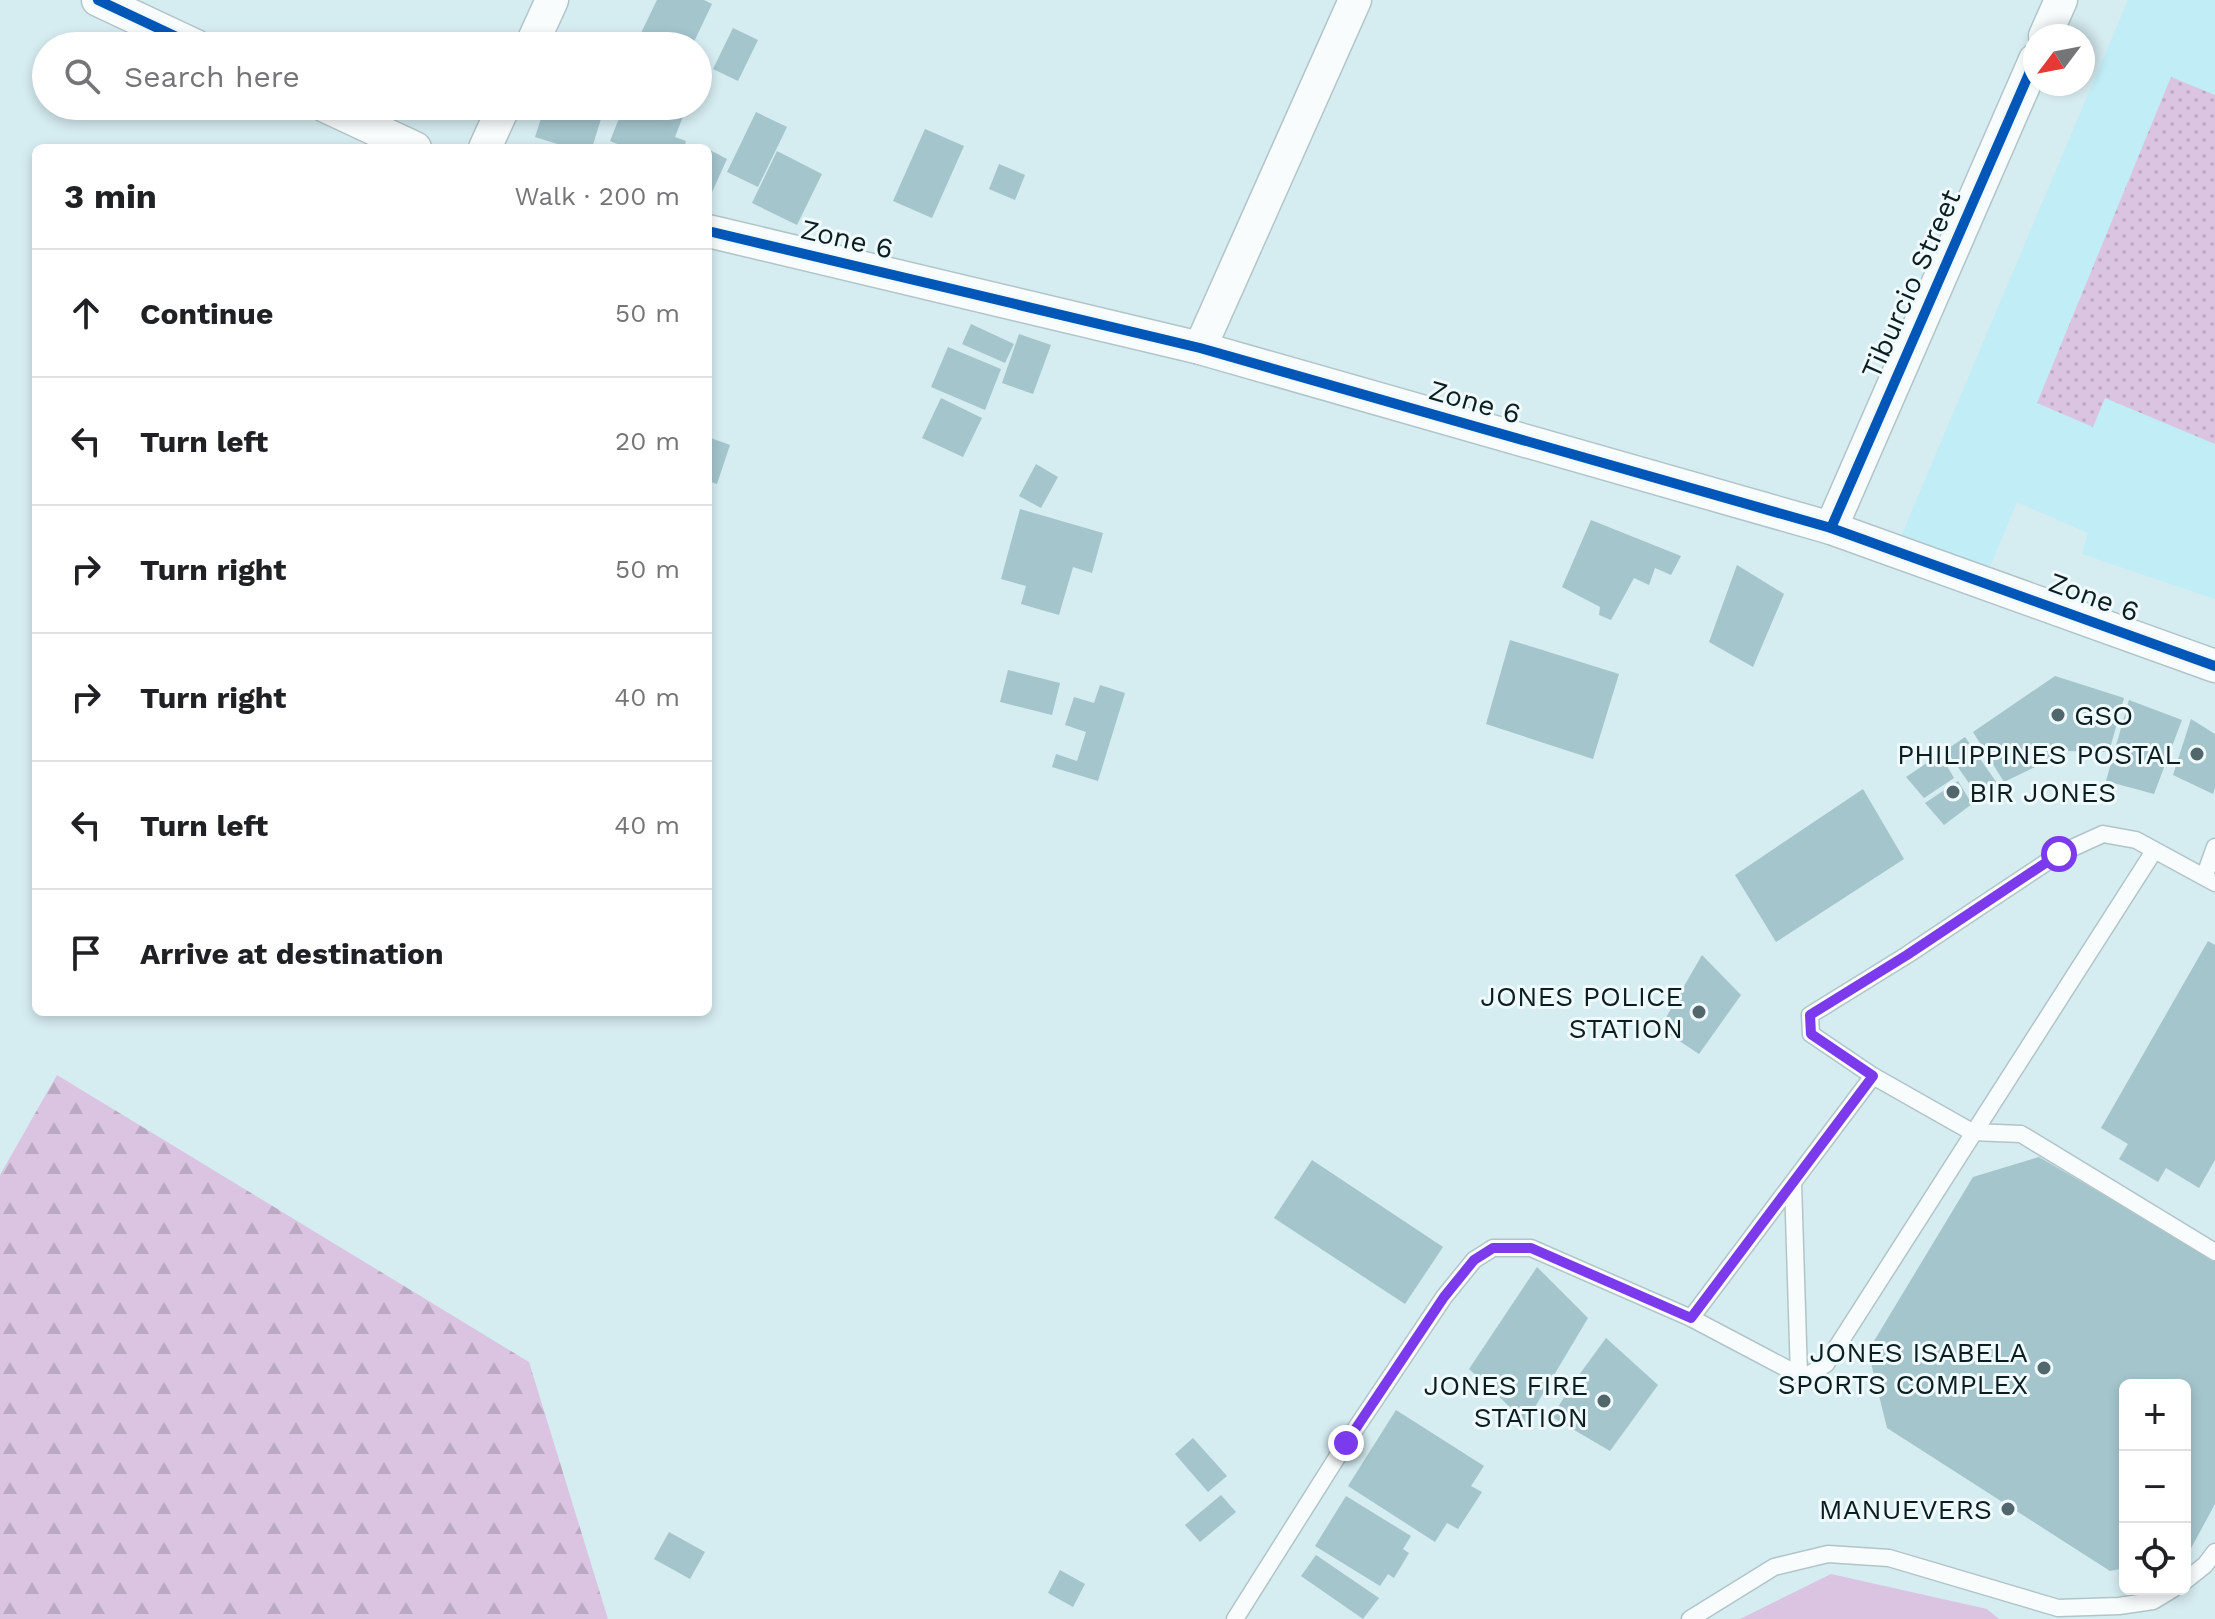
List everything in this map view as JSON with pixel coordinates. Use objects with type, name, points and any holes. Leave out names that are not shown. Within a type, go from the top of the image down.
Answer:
[{"type":"street","points":[[98,0],[166,32]]},
{"type":"street","points":[[537,32],[552,0]]},
{"type":"street","points":[[1200,348],[1355,0]]},
{"type":"street","points":[[2050,24],[2061,0]]},
{"type":"street","name":"Tiburcio Street","points":[[1831,528],[2023,88]]},
{"type":"street","points":[[355,120],[406,144]]},
{"type":"street","points":[[487,144],[498,120]]},
{"type":"street","name":"Zone 6","points":[[712,232],[1200,348],[1831,528],[2215,666]]},
{"type":"lane","points":[[2215,847],[2210,879],[2136,840],[2103,834],[2059,854],[1810,1015],[1811,1034],[1873,1076],[1972,1132],[2021,1134],[2215,1252]]},
{"type":"lane","points":[[1235,1619],[1346,1443],[1444,1297],[1474,1260],[1493,1248],[1531,1248],[1691,1318],[1799,1375],[1808,1375],[1826,1364],[2154,851]]},
{"type":"lane","points":[[1691,1318],[1873,1076]]},
{"type":"lane","points":[[1793,1183],[1799,1375]]},
{"type":"lane","points":[[2191,1576],[2215,1552]]},
{"type":"lane","points":[[1690,1619],[1774,1567],[1828,1554],[1889,1558],[2058,1608],[2119,1606],[2153,1601],[2163,1595]]},
{"type":"shaded area","points":[[2128,0],[2215,0],[2215,599],[2082,554],[2088,533],[2017,502],[1987,574],[1899,541],[2087,96],[2095,96],[2095,78]]},
{"type":"green space","points":[[2171,77],[2215,95],[2215,444],[2105,398],[2093,427],[2037,403]]},
{"type":"green space","points":[[57,1075],[529,1362],[608,1619],[0,1619],[0,1175]]},
{"type":"green space","points":[[1831,1574],[1987,1609],[1999,1619],[1740,1619]]},
{"type":"building","points":[[657,0],[704,0],[712,4],[699,32],[641,32]]},
{"type":"building","points":[[733,28],[758,40],[738,81],[713,69]]},
{"type":"building","points":[[756,112],[787,127],[758,187],[727,172]]},
{"type":"building","points":[[540,120],[601,120],[593,144],[557,144],[535,137]]},
{"type":"building","points":[[618,120],[682,120],[675,137],[686,141],[685,144],[617,144],[610,141]]},
{"type":"building","points":[[925,129],[964,146],[932,218],[893,201]]},
{"type":"building","points":[[712,151],[727,159],[712,192]]},
{"type":"building","points":[[777,151],[822,174],[797,225],[752,203]]},
{"type":"building","points":[[999,164],[1025,175],[1015,200],[989,189]]},
{"type":"building","points":[[971,324],[1014,344],[1005,363],[962,344]]},
{"type":"building","points":[[1019,334],[1051,345],[1033,394],[1002,383]]},
{"type":"building","points":[[948,347],[1001,369],[985,410],[931,387]]},
{"type":"building","points":[[941,398],[982,418],[963,457],[922,438]]},
{"type":"building","points":[[712,438],[730,445],[717,484],[712,482]]},
{"type":"building","points":[[1036,464],[1058,477],[1041,508],[1019,496]]},
{"type":"building","points":[[1020,509],[1103,533],[1092,573],[1073,567],[1059,615],[1021,604],[1026,586],[1001,579]]},
{"type":"building","points":[[1591,520],[1681,556],[1671,575],[1655,568],[1649,585],[1634,578],[1611,620],[1599,615],[1600,607],[1562,587]]},
{"type":"building","points":[[1737,565],[1784,594],[1753,667],[1709,642]]},
{"type":"building","points":[[1510,640],[1619,674],[1593,759],[1486,724]]},
{"type":"building","points":[[1008,670],[1060,683],[1052,715],[1000,702]]},
{"type":"building","name":"GSO","points":[[2055,676],[2124,698],[2109,752],[2068,751],[2004,782],[1973,732]]},
{"type":"building","points":[[1100,685],[1125,693],[1098,781],[1052,767],[1056,754],[1077,761],[1086,732],[1065,725],[1074,697],[1094,703]]},
{"type":"building","points":[[2129,700],[2182,720],[2154,794],[2106,781]]},
{"type":"building","name":"PHILIPPINES POSTAL","points":[[2191,719],[2215,734],[2213,794],[2173,775]]},
{"type":"building","points":[[1965,737],[1999,786],[1980,799],[1946,750]]},
{"type":"building","points":[[1940,754],[1954,778],[1924,798],[1906,777]]},
{"type":"building","name":"BIR JONES","points":[[1958,781],[1972,804],[1944,825],[1925,803]]},
{"type":"building","points":[[1863,789],[1904,859],[1776,942],[1735,875]]},
{"type":"building","points":[[2208,941],[2215,945],[2215,1160],[2199,1188],[2166,1168],[2158,1182],[2119,1159],[2128,1144],[2101,1128]]},
{"type":"building","name":"JONES POLICE STATION","points":[[1702,955],[1741,995],[1699,1054],[1660,1028]]},
{"type":"building","name":"JONES ISABELA SPORTS COMPLEX","points":[[2039,1157],[2215,1260],[2215,1504],[2191,1548],[2191,1379],[2119,1379],[2119,1569],[2110,1571],[1887,1428],[1868,1351],[1973,1177]]},
{"type":"building","points":[[1312,1160],[1443,1247],[1405,1304],[1274,1218]]},
{"type":"building","points":[[1537,1267],[1588,1318],[1526,1422],[1469,1369]]},
{"type":"building","name":"JONES FIRE STATION","points":[[1606,1338],[1658,1385],[1610,1451],[1552,1417]]},
{"type":"building","points":[[1396,1410],[1484,1466],[1471,1486],[1482,1492],[1458,1529],[1447,1523],[1435,1542],[1348,1486]]},
{"type":"building","points":[[1193,1438],[1227,1476],[1208,1492],[1175,1454]]},
{"type":"building","points":[[1221,1495],[1236,1512],[1200,1542],[1185,1525]]},
{"type":"building","points":[[1346,1496],[1411,1536],[1403,1549],[1409,1553],[1394,1578],[1388,1574],[1380,1586],[1315,1546]]},
{"type":"building","points":[[669,1532],[705,1552],[690,1579],[654,1559]]},
{"type":"building","points":[[1316,1555],[1379,1598],[1363,1619],[1301,1576]]},
{"type":"building","points":[[1060,1570],[1085,1584],[1073,1607],[1048,1593]]},
{"type":"cycle path","points":[[98,0],[166,32]]},
{"type":"cycle path","points":[[1831,528],[2023,88]]},
{"type":"cycle path","points":[[712,232],[1200,348],[1831,528],[2215,666]]},
{"type":"place","name":"GSO","points":[[2058,715]]},
{"type":"place","name":"PHILIPPINES POSTAL","points":[[2197,754]]},
{"type":"place","name":"BIR JONES","points":[[1953,792]]},
{"type":"place","name":"JONES POLICE STATION","points":[[1699,1012]]},
{"type":"place","name":"JONES ISABELA SPORTS COMPLEX","points":[[2044,1368]]},
{"type":"place","name":"JONES FIRE STATION","points":[[1604,1401]]},
{"type":"place","name":"MANUEVERS","points":[[2008,1509]]},
{"type":"route","points":[[1346,1443],[1444,1297],[1474,1260],[1493,1248],[1531,1248],[1691,1318],[1873,1076],[1811,1034],[1810,1015],[2059,854]]}]
